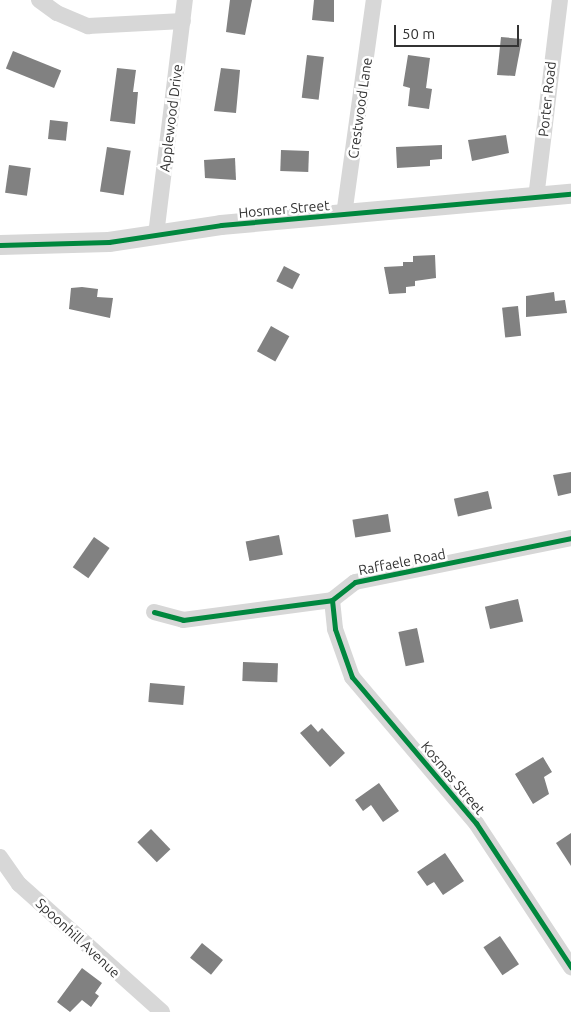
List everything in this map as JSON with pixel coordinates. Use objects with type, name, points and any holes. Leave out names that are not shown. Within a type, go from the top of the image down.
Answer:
[{"type":"street","points":[[39,0],[56,14],[88,26],[182,21]]},
{"type":"street","name":"Applewood Drive","points":[[156,235],[185,0]]},
{"type":"street","name":"Crestwood Lane","points":[[344,215],[374,0]]},
{"type":"street","name":"Porter Road","points":[[536,198],[560,0]]},
{"type":"street","name":"Hosmer Street","points":[[0,245],[109,242],[221,225],[571,194]]},
{"type":"street","name":"Raffaele Road","points":[[332,600],[355,582],[571,538]]},
{"type":"street","points":[[154,612],[183,620],[332,600]]},
{"type":"street","name":"Kosmas Street","points":[[332,600],[335,629],[352,677],[476,823],[571,966]]},
{"type":"street","name":"Spoonhill Avenue","points":[[0,857],[19,884],[162,1012]]},
{"type":"building","points":[[230,0],[252,0],[245,35],[226,32]]},
{"type":"building","points":[[314,0],[334,0],[334,22],[312,20]]},
{"type":"building","points":[[501,37],[522,39],[515,76],[497,75]]},
{"type":"building","points":[[13,51],[61,70],[54,88],[6,69]]},
{"type":"building","points":[[307,55],[324,57],[319,100],[302,98]]},
{"type":"building","points":[[408,55],[430,58],[426,88],[432,89],[429,109],[408,106],[410,88],[403,86]]},
{"type":"building","points":[[117,68],[136,70],[133,92],[138,92],[135,124],[110,121]]},
{"type":"building","points":[[221,68],[240,70],[236,113],[214,111]]},
{"type":"building","points":[[50,120],[68,122],[66,141],[48,139]]},
{"type":"building","points":[[506,135],[509,153],[472,161],[468,140]]},
{"type":"building","points":[[442,145],[442,159],[430,160],[430,166],[397,168],[396,147]]},
{"type":"building","points":[[107,147],[131,151],[124,195],[100,191]]},
{"type":"building","points":[[281,150],[309,151],[308,172],[280,171]]},
{"type":"building","points":[[235,158],[236,180],[205,178],[204,160]]},
{"type":"building","points":[[9,165],[31,168],[27,196],[5,193]]},
{"type":"building","points":[[435,255],[436,278],[415,281],[415,286],[406,287],[406,293],[389,294],[384,267],[403,266],[403,262],[413,262],[413,256]]},
{"type":"building","points":[[284,266],[300,274],[292,289],[276,281]]},
{"type":"building","points":[[71,288],[98,289],[97,297],[113,298],[110,318],[69,309]]},
{"type":"building","points":[[554,292],[555,301],[565,300],[567,313],[526,317],[526,296]]},
{"type":"building","points":[[518,306],[521,336],[505,338],[502,308]]},
{"type":"building","points":[[271,326],[289,336],[275,362],[257,351]]},
{"type":"building","points":[[571,472],[571,493],[558,496],[553,475]]},
{"type":"building","points":[[488,491],[492,509],[458,516],[454,499]]},
{"type":"building","points":[[388,514],[391,532],[355,537],[352,520]]},
{"type":"building","points":[[279,535],[283,555],[249,561],[246,541]]},
{"type":"building","points":[[94,537],[110,548],[88,578],[73,567]]},
{"type":"building","points":[[518,599],[523,621],[490,629],[485,607]]},
{"type":"building","points":[[417,628],[424,662],[406,666],[398,632]]},
{"type":"building","points":[[243,662],[278,663],[277,682],[242,681]]},
{"type":"building","points":[[150,683],[185,686],[183,705],[148,702]]},
{"type":"building","points":[[311,724],[318,732],[322,728],[345,753],[330,767],[300,733]]},
{"type":"building","points":[[543,757],[552,772],[544,777],[549,794],[533,804],[515,774]]},
{"type":"building","points":[[379,783],[399,811],[383,822],[371,805],[363,811],[355,800]]},
{"type":"building","points":[[151,829],[170,849],[157,862],[137,842]]},
{"type":"building","points":[[571,833],[571,866],[556,843]]},
{"type":"building","points":[[445,853],[464,881],[443,895],[434,882],[427,886],[417,872]]},
{"type":"building","points":[[500,936],[519,964],[502,975],[483,947]]},
{"type":"building","points":[[202,943],[223,960],[211,975],[190,958]]},
{"type":"building","points":[[82,968],[102,983],[95,993],[99,996],[91,1007],[82,1000],[70,1012],[57,1002]]},
{"type":"cycle path","points":[[0,245],[109,242],[221,225],[571,194]]},
{"type":"cycle path","points":[[154,612],[183,620],[332,600],[355,582],[571,538]]},
{"type":"cycle path","points":[[332,600],[335,629],[352,677],[476,823],[571,967]]}]
